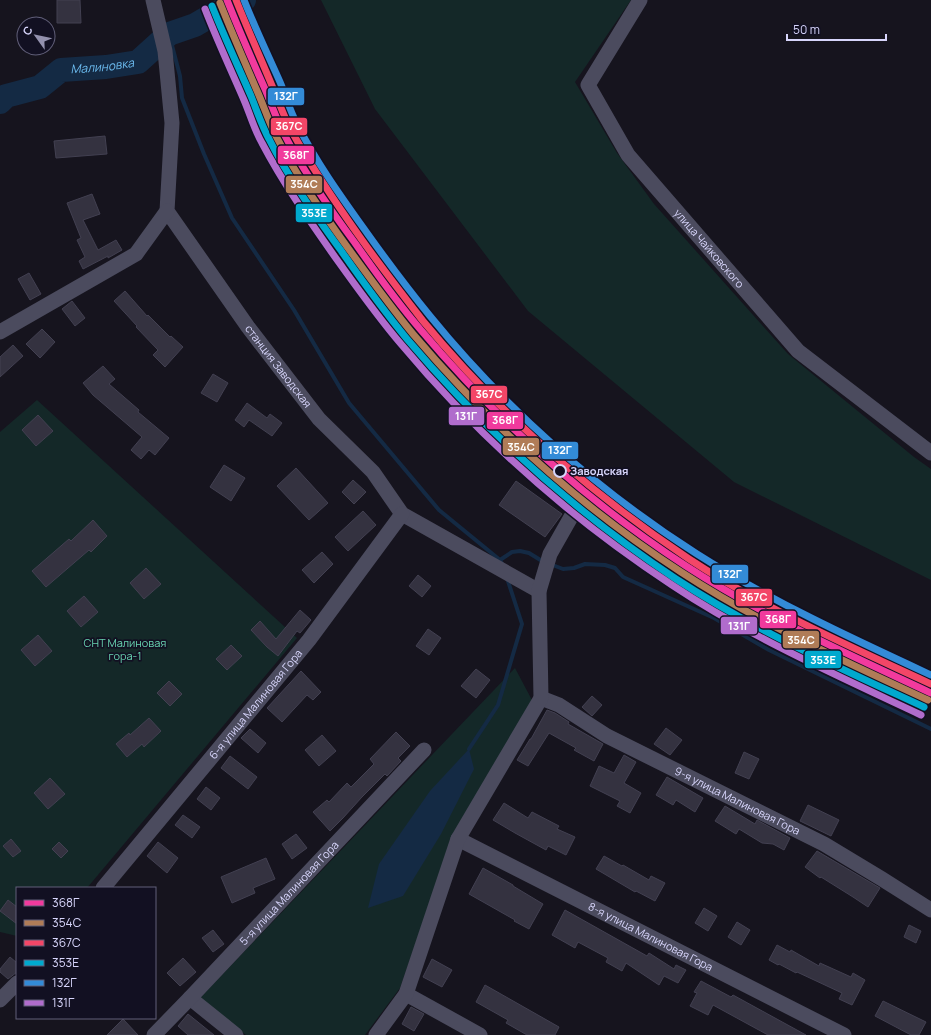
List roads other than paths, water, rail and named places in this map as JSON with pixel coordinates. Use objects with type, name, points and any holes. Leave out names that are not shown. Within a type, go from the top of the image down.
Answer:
[{"type":"street","points":[[0,332],[136,254],[167,211],[172,124],[164,51],[153,0]]},
{"type":"street","name":"улица Чайковского","points":[[640,0],[588,85],[628,155],[798,351],[931,453]]},
{"type":"street","name":"станция Заводская","points":[[167,211],[257,339],[319,419],[374,472],[402,514],[539,591]]},
{"type":"street","name":"6-я улица Малиновая Гора","points":[[104,887],[309,640],[402,514]]},
{"type":"street","points":[[376,1035],[406,994],[458,838],[541,698],[539,591],[550,554],[571,517]]},
{"type":"street","name":"9-я улица Малиновая Гора","points":[[541,698],[559,705],[607,736],[824,844],[931,910]]},
{"type":"street","name":"5-я улица Малиновая Гора","points":[[154,1035],[424,750]]},
{"type":"street","name":"8-я улица Малиновая Гора","points":[[458,838],[844,1035]]},
{"type":"street","points":[[0,1000],[16,984]]},
{"type":"street","points":[[406,994],[480,1035]]},
{"type":"street","points":[[190,998],[236,1035]]},
{"type":"water","points":[[469,749],[474,769],[441,834],[403,896],[368,908],[379,864],[430,791]]},
{"type":"waterway","name":"Малиновка","points":[[0,102],[6,96],[40,87],[61,70],[106,67],[138,62],[169,34],[195,25],[244,0]]},
{"type":"waterway","points":[[169,34],[180,76],[182,98],[204,154],[232,218],[294,310],[349,403],[439,510],[500,560],[503,566]]},
{"type":"waterway","points":[[500,560],[512,552],[520,551],[529,553],[542,561],[563,569],[574,568],[585,564],[605,565],[615,568],[623,577],[714,618],[769,650],[931,729]]},
{"type":"waterway","points":[[469,749],[498,705],[522,624],[507,578]]},
{"type":"place","name":"Заводская","points":[[560,471]]},
{"type":"park label","name":"СНТ Малиновая гора-1","points":[[125,649]]}]
